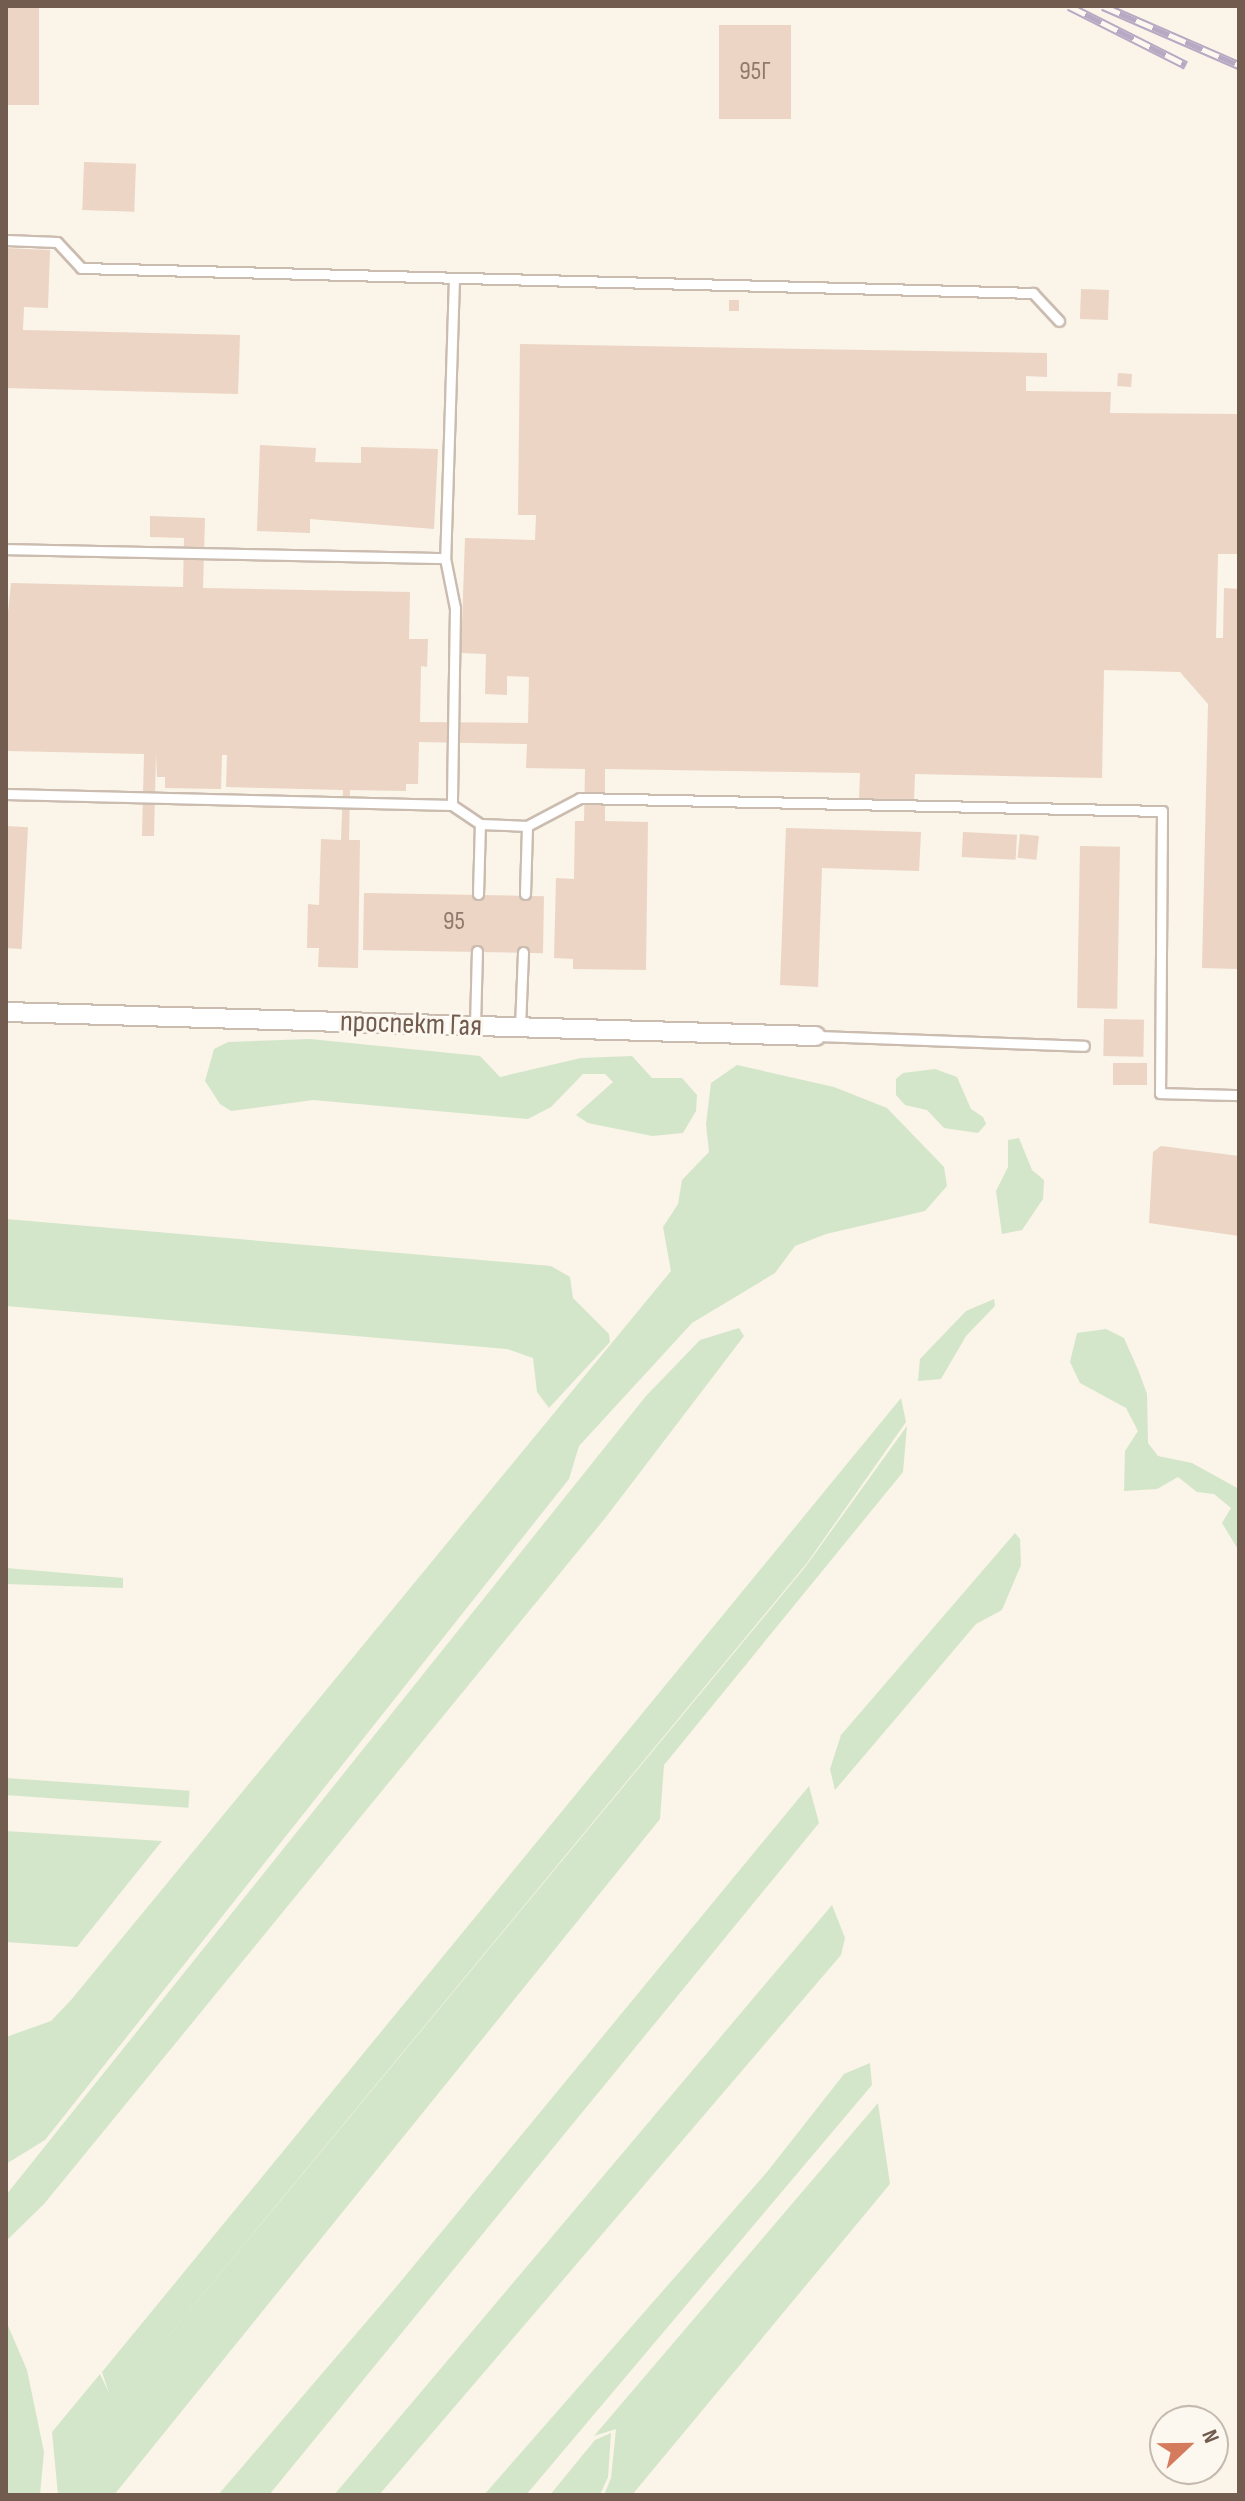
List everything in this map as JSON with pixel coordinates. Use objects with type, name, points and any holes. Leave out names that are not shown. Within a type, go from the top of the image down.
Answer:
[{"type":"street","name":"проспект Гая","points":[[6,1012],[816,1036]]},
{"type":"lane","points":[[6,240],[57,242],[81,268],[1033,293],[1059,321]]},
{"type":"lane","points":[[452,805],[455,608],[445,558],[454,278]]},
{"type":"lane","points":[[6,549],[445,558]]},
{"type":"lane","points":[[6,794],[452,805],[480,824],[527,826],[580,798],[1162,811],[1160,1093],[1239,1095]]},
{"type":"lane","points":[[478,894],[480,824]]},
{"type":"lane","points":[[525,894],[527,826]]},
{"type":"lane","points":[[475,1026],[477,951]]},
{"type":"lane","points":[[520,1027],[523,952]]},
{"type":"lane","points":[[816,1036],[1084,1046]]},
{"type":"green space","points":[[310,1039],[480,1056],[500,1077],[581,1058],[632,1056],[652,1078],[682,1078],[697,1095],[696,1111],[683,1133],[652,1136],[588,1123],[576,1115],[613,1082],[605,1074],[583,1074],[551,1107],[528,1119],[313,1100],[231,1111],[220,1104],[205,1081],[214,1049],[228,1042]]},
{"type":"green space","points":[[737,1065],[834,1087],[887,1108],[944,1167],[947,1186],[925,1211],[826,1234],[795,1246],[775,1273],[692,1323],[579,1446],[569,1479],[45,2140],[6,2164],[6,2037],[51,2021],[71,2000],[671,1271],[663,1227],[678,1204],[682,1180],[709,1152],[706,1124],[711,1083]]},
{"type":"green space","points":[[935,1069],[957,1077],[971,1109],[983,1117],[986,1124],[978,1133],[944,1128],[927,1110],[905,1105],[896,1095],[896,1079],[903,1073]]},
{"type":"green space","points":[[1019,1138],[1032,1170],[1044,1180],[1043,1199],[1022,1230],[1002,1234],[996,1191],[1008,1167],[1008,1140]]},
{"type":"green space","points":[[6,1219],[551,1266],[570,1277],[573,1298],[609,1334],[610,1342],[549,1408],[537,1392],[533,1358],[507,1349],[6,1306]]},
{"type":"green space","points":[[994,1299],[995,1306],[966,1336],[941,1379],[918,1381],[920,1359],[966,1311]]},
{"type":"green space","points":[[739,1328],[744,1336],[606,1517],[44,2204],[6,2241],[6,2195],[646,1396],[700,1340]]},
{"type":"green space","points":[[1106,1329],[1124,1338],[1139,1372],[1147,1394],[1148,1443],[1158,1456],[1192,1463],[1239,1489],[1239,1551],[1222,1523],[1231,1508],[1214,1494],[1197,1492],[1178,1477],[1157,1489],[1124,1491],[1125,1451],[1138,1431],[1126,1408],[1080,1383],[1070,1362],[1077,1333]]},
{"type":"green space","points":[[901,1398],[906,1422],[807,1563],[113,2403],[806,1566],[907,1426],[903,1472],[664,1765],[660,1819],[114,2495],[58,2495],[52,2432],[100,2374],[109,2393],[102,2372]]},
{"type":"green space","points":[[1015,1533],[1020,1539],[1021,1565],[1002,1610],[976,1624],[835,1790],[830,1769],[841,1735]]},
{"type":"green space","points":[[6,1568],[123,1578],[123,1588],[6,1584]]},
{"type":"green space","points":[[6,1778],[190,1791],[188,1808],[6,1795]]},
{"type":"green space","points":[[809,1786],[819,1823],[269,2495],[218,2495],[397,2286]]},
{"type":"green space","points":[[6,1831],[162,1841],[77,1947],[6,1942]]},
{"type":"green space","points":[[832,1905],[845,1938],[841,1955],[379,2495],[334,2495]]},
{"type":"green space","points":[[870,2063],[872,2085],[526,2495],[484,2495],[767,2172],[844,2074]]},
{"type":"green space","points":[[878,2103],[890,2184],[632,2495],[604,2495],[611,2478],[616,2429],[594,2436]]},
{"type":"green space","points":[[6,2321],[27,2370],[44,2452],[40,2495],[6,2495]]},
{"type":"green space","points":[[611,2433],[608,2477],[600,2495],[550,2495],[595,2440]]},
{"type":"building","points":[[6,6],[39,6],[39,105],[6,105]]},
{"type":"building","points":[[719,25],[791,25],[791,119],[719,119]]},
{"type":"building","points":[[84,162],[136,164],[134,212],[82,210]]},
{"type":"building","points":[[6,248],[50,250],[48,308],[24,307],[23,330],[240,335],[238,394],[6,388]]},
{"type":"building","points":[[1081,289],[1109,290],[1108,320],[1080,319]]},
{"type":"building","points":[[729,300],[739,300],[739,311],[729,311]]},
{"type":"building","points":[[520,344],[1047,353],[1047,377],[1026,376],[1026,391],[1111,392],[1110,413],[1239,414],[1239,554],[1218,554],[1216,638],[1223,638],[1224,588],[1239,589],[1239,969],[1202,968],[1208,704],[1180,672],[1104,670],[1102,778],[915,774],[914,800],[859,800],[860,773],[605,769],[605,821],[648,822],[646,970],[573,969],[573,959],[554,958],[556,878],[574,879],[575,821],[584,821],[585,769],[526,768],[527,744],[419,742],[418,784],[406,784],[406,791],[350,790],[349,840],[360,840],[358,968],[318,967],[319,948],[307,948],[308,904],[319,905],[321,839],[341,840],[343,790],[226,787],[227,755],[222,755],[221,789],[165,788],[165,777],[157,777],[156,754],[154,836],[142,836],[144,754],[8,751],[6,632],[11,583],[183,587],[184,538],[150,537],[150,516],[205,518],[203,588],[410,592],[409,639],[428,639],[427,667],[421,666],[420,722],[528,723],[529,677],[507,676],[507,695],[485,694],[486,654],[461,653],[465,538],[535,540],[536,515],[518,515]]},
{"type":"building","points":[[1118,373],[1132,374],[1131,387],[1117,386]]},
{"type":"building","points":[[260,445],[316,448],[315,462],[361,463],[361,447],[438,449],[434,529],[310,519],[310,533],[257,531]]},
{"type":"building","points":[[6,826],[28,827],[22,949],[6,948]]},
{"type":"building","points":[[786,828],[921,832],[919,871],[822,868],[818,987],[780,985]]},
{"type":"building","points":[[963,832],[1017,835],[1016,860],[962,857]]},
{"type":"building","points":[[1020,834],[1039,836],[1036,860],[1017,858]]},
{"type":"building","points":[[1080,846],[1120,847],[1117,1009],[1077,1008]]},
{"type":"building","points":[[364,893],[544,896],[543,953],[363,950]]},
{"type":"building","points":[[1104,1019],[1144,1020],[1143,1057],[1103,1056]]},
{"type":"building","points":[[1113,1063],[1147,1063],[1147,1085],[1113,1085]]},
{"type":"building","points":[[1161,1146],[1239,1156],[1239,1236],[1149,1223],[1153,1152]]},
{"type":"railway","points":[[1069,6],[1186,65]]},
{"type":"railway","points":[[1103,6],[1239,65]]}]
